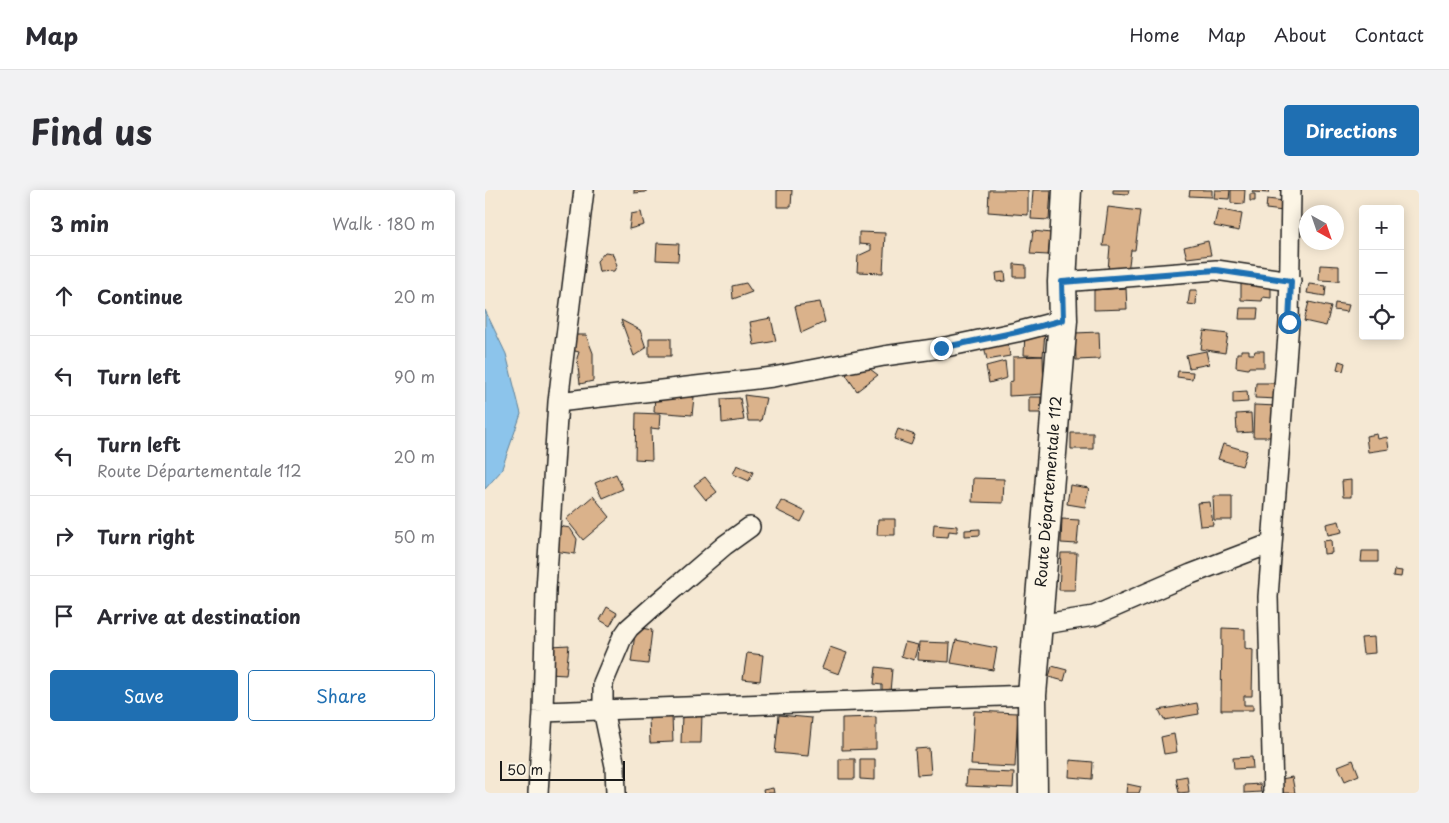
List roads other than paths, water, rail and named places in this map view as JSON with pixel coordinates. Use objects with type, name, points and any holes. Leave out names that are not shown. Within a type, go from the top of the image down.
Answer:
[{"type":"main road","name":"Route Départementale 112","points":[[1033,793],[1032,695],[1063,320],[1062,282],[1067,190]]},
{"type":"street","points":[[538,793],[543,712],[546,590],[559,402],[584,190]]},
{"type":"street","points":[[1273,793],[1268,597],[1291,281],[1291,190]]},
{"type":"street","points":[[1062,282],[1216,270],[1291,281]]},
{"type":"street","points":[[559,402],[773,377],[884,356],[941,348],[1063,320]]},
{"type":"street","points":[[616,793],[615,766],[603,710],[603,683],[626,633],[669,593],[750,526]]},
{"type":"street","points":[[1038,625],[1094,616],[1191,574],[1272,543]]},
{"type":"street","points":[[543,712],[1032,695]]},
{"type":"water","points":[[485,310],[506,354],[521,414],[501,471],[485,489]]}]
